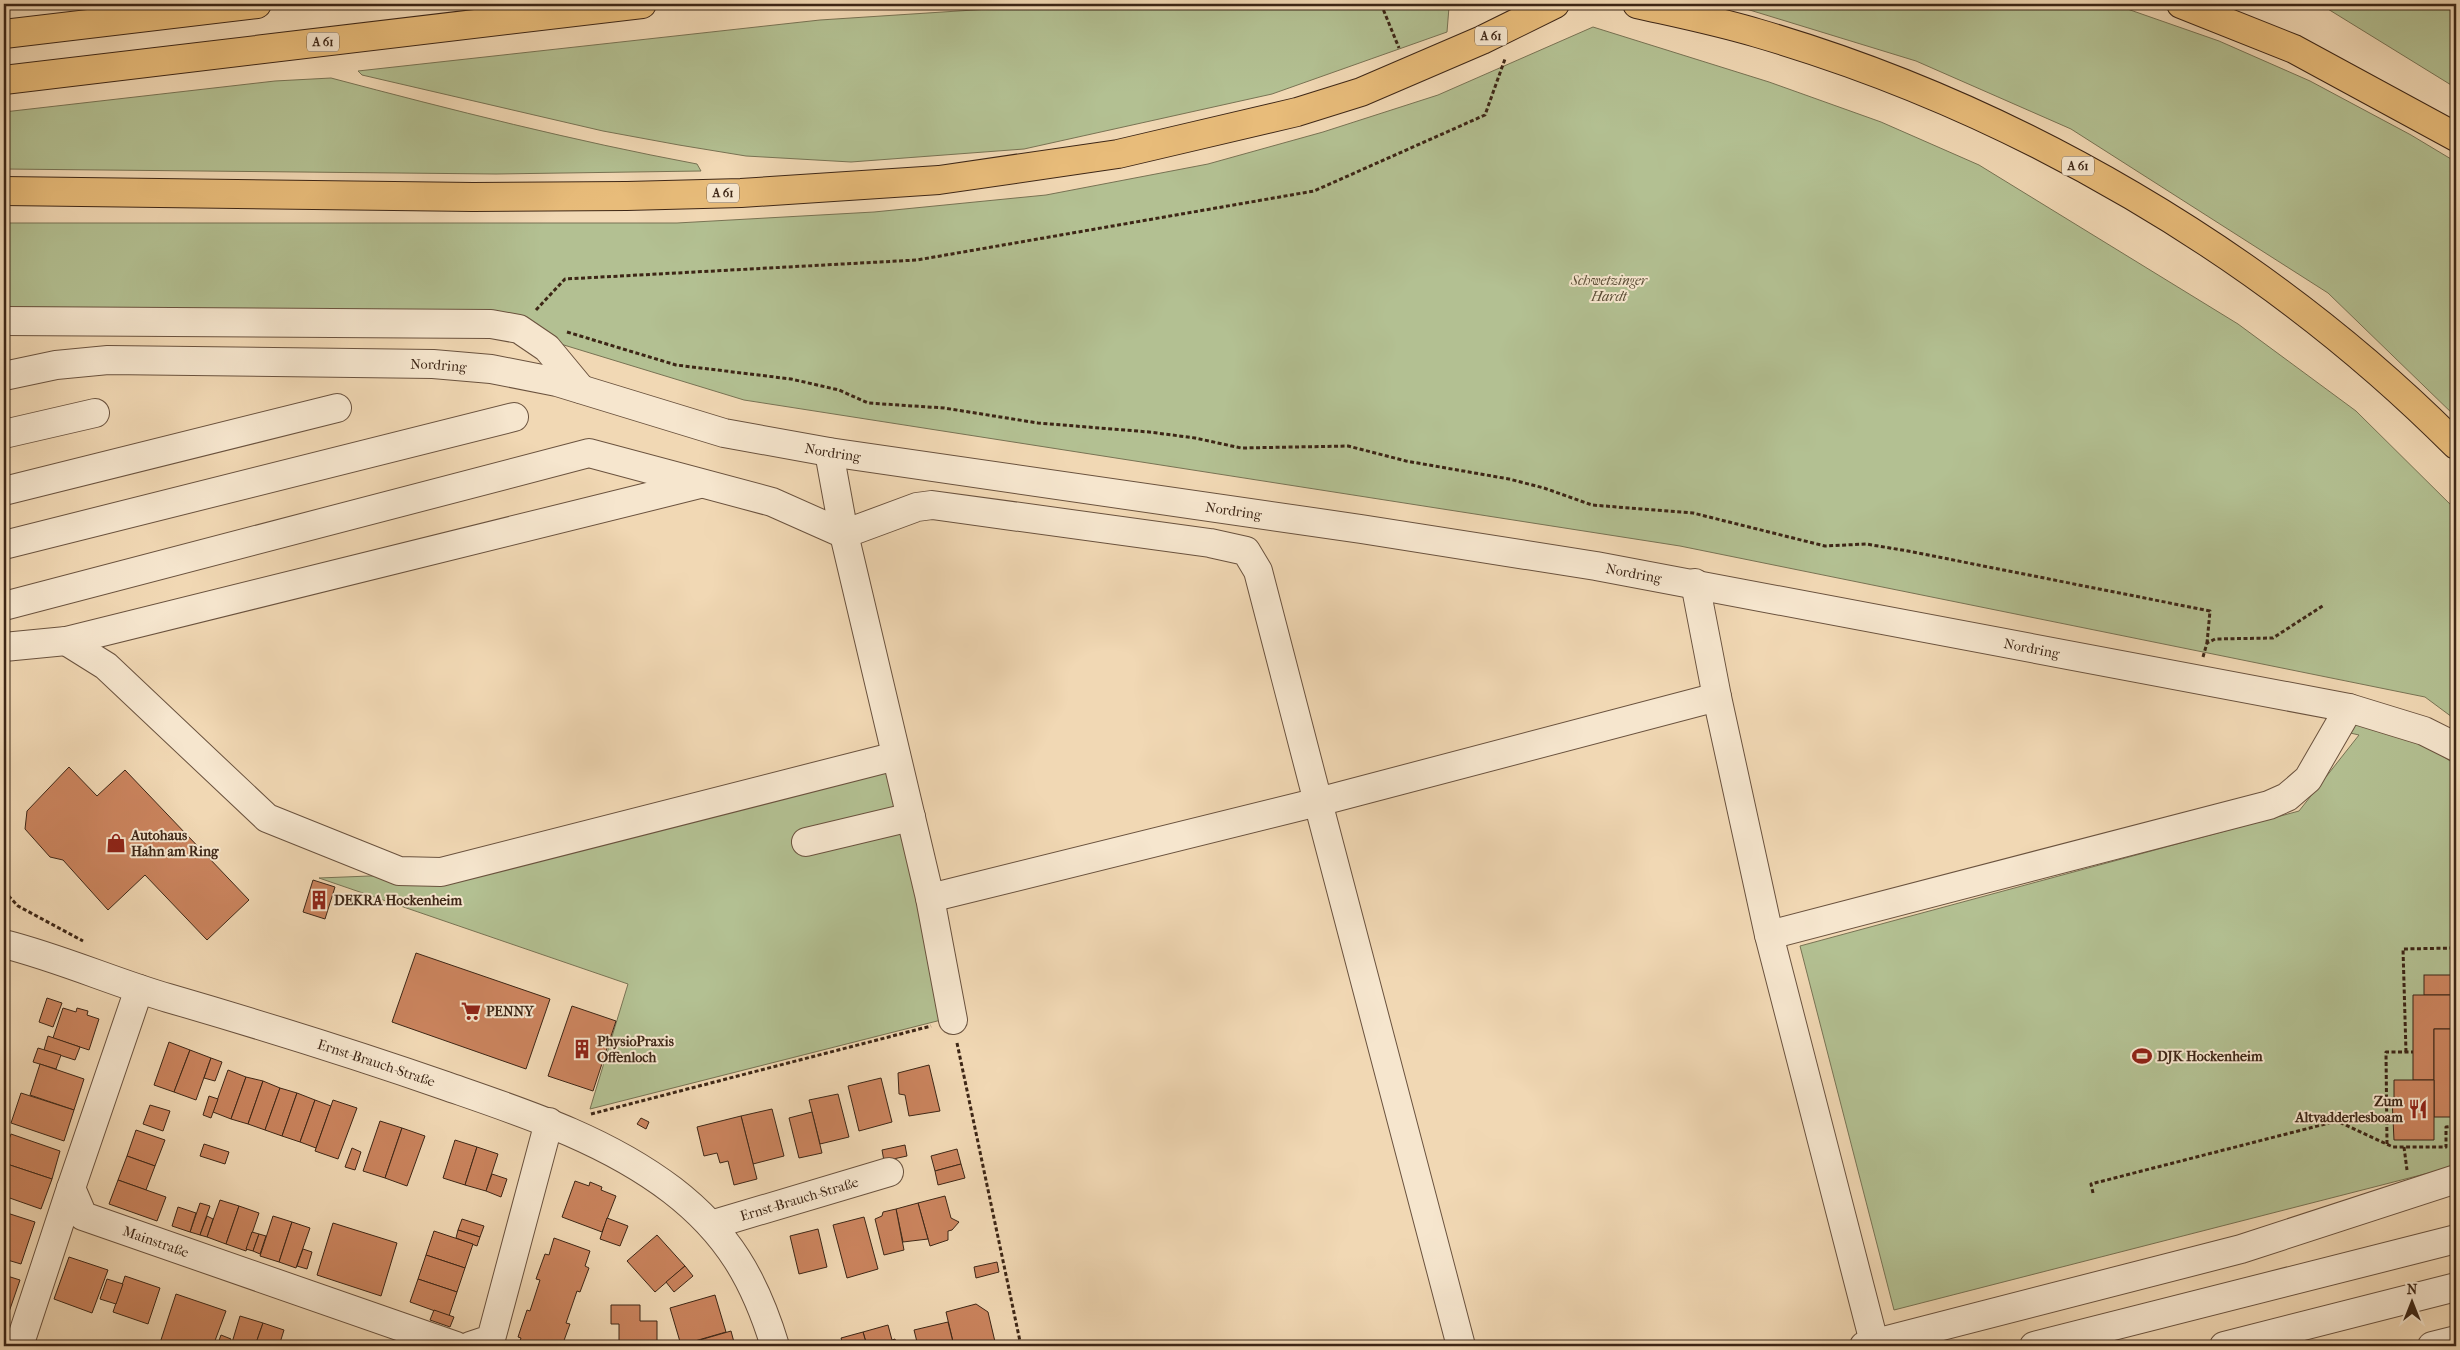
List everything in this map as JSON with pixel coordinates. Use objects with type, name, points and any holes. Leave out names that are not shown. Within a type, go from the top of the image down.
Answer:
[{"type":"highway","points":[[4,34],[257,4]]},
{"type":"highway","name":"A 61","points":[[4,80],[642,4]]},
{"type":"highway","name":"A 61","points":[[4,191],[472,197],[627,196],[742,193],[939,180],[1118,154],[1296,112],[1361,92],[1482,40],[1555,4]]},
{"type":"highway","name":"A 61","points":[[1637,4],[1758,33],[1840,60],[1966,111],[2016,134],[2109,182],[2233,259],[2375,370],[2456,445]]},
{"type":"highway","points":[[2180,4],[2294,49],[2456,137]]},
{"type":"street","points":[[4,321],[491,324],[519,329],[547,348],[581,389]]},
{"type":"street","name":"Nordring","points":[[4,376],[56,365],[108,360],[393,363],[491,369],[581,389],[724,433],[829,452],[1453,543],[1695,583],[2350,708],[2424,731],[2456,747]]},
{"type":"street","points":[[4,491],[336,408]]},
{"type":"street","points":[[4,434],[95,413]]},
{"type":"street","points":[[4,545],[514,417]]},
{"type":"street","points":[[829,452],[844,534],[930,898],[953,1020]]},
{"type":"street","points":[[4,606],[589,453],[772,502],[844,534],[917,507],[932,505],[1210,543],[1246,551],[1258,571],[1461,1346]]},
{"type":"street","points":[[4,647],[66,641],[703,484]]},
{"type":"street","points":[[1695,583],[1717,697],[1769,935],[1871,1345],[2241,1248],[2456,1179]]},
{"type":"street","points":[[66,641],[106,666],[267,818],[399,871],[441,872],[896,756]]},
{"type":"street","points":[[930,898],[1318,802],[1717,697]]},
{"type":"street","points":[[1769,935],[2269,805],[2287,797],[2308,779],[2350,708]]},
{"type":"street","points":[[806,842],[911,817]]},
{"type":"street","name":"Ernst-Brauch-Straße","points":[[9,944],[139,989],[314,1040],[549,1122],[630,1161],[672,1191],[711,1225],[745,1269],[766,1317],[775,1346]]},
{"type":"street","points":[[19,1346],[139,989]]},
{"type":"street","points":[[483,1344],[549,1122]]},
{"type":"street","name":"Ernst-Brauch-Straße","points":[[711,1225],[889,1172]]},
{"type":"street","name":"Mainstraße","points":[[71,1188],[83,1216],[456,1346]]},
{"type":"street","points":[[2034,1346],[2456,1239]]},
{"type":"street","points":[[2224,1346],[2456,1287]]},
{"type":"street","points":[[2432,1346],[2456,1340]]},
{"type":"path","points":[[1381,4],[1400,51]]},
{"type":"path","points":[[519,329],[565,279],[917,260],[1314,191],[1485,115],[1505,59]]},
{"type":"path","points":[[563,331],[676,365],[791,379],[839,390],[868,402],[944,408],[1038,423],[1149,432],[1195,438],[1241,448],[1348,446],[1406,461],[1526,484],[1592,505],[1693,513],[1825,546],[1866,544],[1988,565],[2027,576],[2210,611],[2207,644],[2198,679]]},
{"type":"path","points":[[2207,644],[2215,639],[2226,637],[2246,639],[2273,638],[2324,605]]},
{"type":"path","points":[[4,891],[18,906],[87,943]]},
{"type":"path","points":[[2406,1052],[2403,949],[2456,948]]},
{"type":"path","points":[[549,1122],[603,1112],[953,1020],[1021,1346]]},
{"type":"path","points":[[2386,1144],[2386,1052],[2413,1052]]},
{"type":"path","points":[[2092,1193],[2090,1184],[2337,1121],[2393,1147],[2446,1147],[2446,1126],[2456,1126]]},
{"type":"path","points":[[2404,1147],[2408,1178]]},
{"type":"green space","points":[[1066,4],[1403,4],[1449,7],[1447,32],[1272,94],[1024,149],[851,162],[746,156],[603,131],[362,75],[358,71],[820,20]]},
{"type":"green space","points":[[1730,4],[2113,4],[2219,41],[2310,81],[2411,135],[2456,162],[2456,417],[2328,293],[2071,129],[1916,61]]},
{"type":"green space","points":[[2318,4],[2456,4],[2456,88],[2323,6]]},
{"type":"green space","name":"Schwetzinger Hardt","points":[[1593,27],[1769,82],[1881,122],[1979,165],[2238,324],[2356,411],[2456,510],[2456,720],[2425,697],[1680,546],[744,400],[554,342],[472,311],[4,307],[4,223],[677,223],[874,212],[1046,195],[1208,164],[1323,132],[1438,95]]},
{"type":"green space","points":[[331,78],[513,124],[697,164],[701,171],[496,174],[4,169],[4,112],[275,81]]},
{"type":"green space","name":"DJK Hockenheim","points":[[2344,720],[2402,736],[2429,748],[2456,765],[2456,1166],[1894,1310],[1800,946],[2299,811],[2359,735],[2337,730]]},
{"type":"green space","points":[[894,760],[949,1018],[590,1109],[628,984],[319,878],[395,875]]},
{"type":"building","name":"Autohaus Hahn am Ring","points":[[69,767],[97,796],[125,770],[249,900],[207,940],[145,875],[108,910],[63,860],[50,857],[25,829],[27,811]]},
{"type":"building","name":"DEKRA Hockenheim","points":[[313,880],[335,887],[325,919],[303,912]]},
{"type":"building","name":"PENNY","points":[[416,953],[550,999],[526,1069],[392,1022]]},
{"type":"building","points":[[2424,975],[2456,975],[2456,995],[2424,995]]},
{"type":"building","points":[[2413,995],[2456,995],[2456,1029],[2434,1029],[2434,1080],[2413,1080]]},
{"type":"building","points":[[47,998],[62,1003],[53,1027],[39,1022]]},
{"type":"building","name":"PhysioPraxis Offenloch","points":[[572,1006],[616,1021],[593,1091],[548,1076]]},
{"type":"building","points":[[63,1008],[76,1012],[77,1008],[88,1011],[87,1015],[99,1019],[89,1050],[53,1038]]},
{"type":"building","points":[[2434,1029],[2456,1029],[2456,1117],[2434,1117]]},
{"type":"building","points":[[48,1036],[80,1047],[75,1060],[44,1050]]},
{"type":"building","points":[[169,1042],[190,1050],[174,1092],[154,1085]]},
{"type":"building","points":[[38,1048],[61,1055],[56,1069],[33,1062]]},
{"type":"building","points":[[190,1050],[211,1058],[196,1100],[174,1092]]},
{"type":"building","points":[[211,1058],[222,1062],[215,1081],[204,1078]]},
{"type":"building","points":[[40,1064],[84,1079],[74,1110],[30,1095]]},
{"type":"building","points":[[929,1065],[940,1111],[909,1116],[905,1095],[899,1094],[898,1073]]},
{"type":"building","points":[[228,1070],[246,1077],[231,1119],[213,1112]]},
{"type":"building","points":[[246,1077],[263,1081],[248,1124],[231,1119]]},
{"type":"building","points":[[881,1078],[892,1122],[859,1131],[848,1086]]},
{"type":"building","points":[[2394,1080],[2434,1080],[2434,1140],[2394,1140],[2392,1099],[2394,1099]]},
{"type":"building","points":[[263,1081],[280,1088],[265,1130],[248,1124]]},
{"type":"building","points":[[280,1088],[297,1093],[282,1136],[265,1130]]},
{"type":"building","points":[[21,1093],[74,1110],[64,1141],[11,1123]]},
{"type":"building","points":[[297,1093],[315,1100],[300,1142],[282,1136]]},
{"type":"building","points":[[838,1094],[849,1137],[820,1144],[809,1100]]},
{"type":"building","points":[[209,1096],[218,1099],[211,1118],[203,1115]]},
{"type":"building","points":[[315,1100],[331,1106],[316,1148],[300,1142]]},
{"type":"building","points":[[333,1100],[357,1108],[338,1159],[315,1151]]},
{"type":"building","points":[[150,1105],[170,1111],[163,1131],[143,1124]]},
{"type":"building","points":[[772,1109],[784,1156],[753,1164],[741,1116]]},
{"type":"building","points":[[812,1112],[822,1153],[799,1158],[789,1118]]},
{"type":"building","points":[[741,1116],[757,1179],[734,1185],[728,1161],[720,1163],[717,1153],[704,1156],[697,1127]]},
{"type":"building","points":[[641,1118],[649,1122],[646,1129],[637,1124]]},
{"type":"building","points":[[380,1121],[402,1128],[385,1178],[363,1171]]},
{"type":"building","points":[[402,1128],[425,1136],[407,1186],[385,1178]]},
{"type":"building","points":[[136,1130],[165,1140],[155,1166],[127,1156]]},
{"type":"building","points":[[11,1134],[60,1151],[52,1179],[4,1163],[4,1153]]},
{"type":"building","points":[[455,1140],[477,1147],[465,1185],[443,1178]]},
{"type":"building","points":[[204,1144],[229,1152],[225,1164],[200,1156]]},
{"type":"building","points":[[905,1145],[907,1156],[884,1161],[882,1150]]},
{"type":"building","points":[[477,1147],[498,1154],[486,1191],[465,1185]]},
{"type":"building","points":[[352,1148],[361,1152],[355,1170],[345,1167]]},
{"type":"building","points":[[957,1149],[961,1164],[935,1171],[931,1156]]},
{"type":"building","points":[[127,1156],[155,1166],[146,1190],[118,1180]]},
{"type":"building","points":[[4,1163],[52,1179],[41,1209],[4,1196]]},
{"type":"building","points":[[961,1164],[965,1178],[938,1185],[935,1171]]},
{"type":"building","points":[[492,1174],[507,1179],[501,1197],[486,1191]]},
{"type":"building","points":[[118,1180],[166,1197],[157,1221],[109,1204]]},
{"type":"building","points":[[575,1181],[589,1186],[590,1182],[602,1187],[601,1190],[616,1196],[602,1232],[562,1217]]},
{"type":"building","points":[[945,1196],[951,1218],[959,1222],[952,1230],[948,1231],[948,1240],[930,1246],[918,1203]]},
{"type":"building","points":[[220,1200],[239,1206],[226,1244],[207,1237]]},
{"type":"building","points":[[200,1203],[210,1206],[200,1235],[190,1232]]},
{"type":"building","points":[[918,1203],[928,1239],[903,1242],[896,1209]]},
{"type":"building","points":[[239,1206],[259,1213],[246,1251],[226,1244]]},
{"type":"building","points":[[178,1207],[196,1213],[190,1232],[172,1226]]},
{"type":"building","points":[[896,1209],[904,1250],[884,1255],[875,1219],[882,1216],[883,1212]]},
{"type":"building","points":[[4,1212],[35,1222],[21,1264],[4,1259]]},
{"type":"building","points":[[207,1216],[213,1219],[207,1237],[200,1235]]},
{"type":"building","points":[[273,1216],[292,1222],[279,1262],[260,1256]]},
{"type":"building","points":[[864,1217],[878,1269],[847,1278],[833,1225]]},
{"type":"building","points":[[607,1218],[628,1226],[620,1246],[600,1239]]},
{"type":"building","points":[[462,1219],[484,1226],[480,1237],[458,1230]]},
{"type":"building","points":[[292,1222],[310,1228],[296,1268],[279,1262]]},
{"type":"building","points":[[333,1223],[397,1243],[381,1296],[317,1275]]},
{"type":"building","points":[[818,1229],[827,1267],[799,1274],[790,1236]]},
{"type":"building","points":[[458,1230],[480,1237],[477,1246],[456,1238]]},
{"type":"building","points":[[434,1231],[473,1244],[465,1268],[426,1255]]},
{"type":"building","points":[[252,1232],[259,1234],[253,1251],[246,1249]]},
{"type":"building","points":[[259,1234],[266,1236],[260,1254],[253,1251]]},
{"type":"building","points":[[657,1235],[685,1266],[655,1292],[627,1261]]},
{"type":"building","points":[[554,1238],[590,1251],[585,1266],[589,1268],[580,1292],[577,1291],[566,1323],[570,1324],[562,1346],[518,1346],[521,1338],[518,1337],[527,1310],[530,1311],[540,1280],[536,1279],[545,1254],[549,1255]]},
{"type":"building","points":[[303,1249],[312,1252],[307,1269],[297,1266]]},
{"type":"building","points":[[426,1255],[465,1268],[457,1292],[418,1279]]},
{"type":"building","points":[[69,1257],[108,1270],[92,1313],[54,1299]]},
{"type":"building","points":[[997,1262],[999,1272],[976,1278],[974,1267]]},
{"type":"building","points":[[685,1266],[693,1276],[674,1292],[666,1282]]},
{"type":"building","points":[[4,1275],[20,1280],[9,1312],[4,1311]]},
{"type":"building","points":[[125,1276],[160,1288],[148,1324],[113,1312]]},
{"type":"building","points":[[107,1279],[123,1284],[116,1304],[100,1299]]},
{"type":"building","points":[[418,1279],[457,1292],[449,1316],[410,1302]]},
{"type":"building","points":[[176,1294],[226,1311],[213,1346],[159,1346]]},
{"type":"building","points":[[715,1295],[726,1332],[681,1345],[670,1308]]},
{"type":"building","points":[[976,1304],[988,1312],[996,1346],[954,1346],[946,1312]]},
{"type":"building","points":[[611,1305],[640,1305],[640,1321],[657,1321],[657,1346],[619,1346],[619,1324],[611,1324]]},
{"type":"building","points":[[434,1310],[454,1317],[450,1327],[430,1320]]},
{"type":"building","points":[[240,1316],[263,1323],[255,1346],[231,1346]]},
{"type":"building","points":[[948,1322],[954,1346],[918,1346],[914,1330]]},
{"type":"building","points":[[263,1323],[284,1330],[279,1346],[255,1346]]},
{"type":"building","points":[[888,1325],[892,1340],[895,1339],[897,1346],[867,1346],[863,1332]]},
{"type":"building","points":[[731,1331],[735,1346],[687,1346],[686,1344]]},
{"type":"building","points":[[863,1332],[867,1346],[833,1346],[833,1343],[842,1341],[841,1338]]},
{"type":"building","points":[[221,1335],[231,1339],[228,1346],[217,1346]]},
{"type":"place","name":"Autohaus Hahn am Ring","points":[[116,843]]},
{"type":"place","name":"DEKRA Hockenheim","points":[[319,900]]},
{"type":"place","name":"PENNY","points":[[471,1011]]},
{"type":"place","name":"PhysioPraxis Offenloch","points":[[582,1049]]},
{"type":"place","name":"DJK Hockenheim","points":[[2142,1056]]},
{"type":"place","name":"Zum Altvadderlesboam","points":[[2418,1109]]}]
